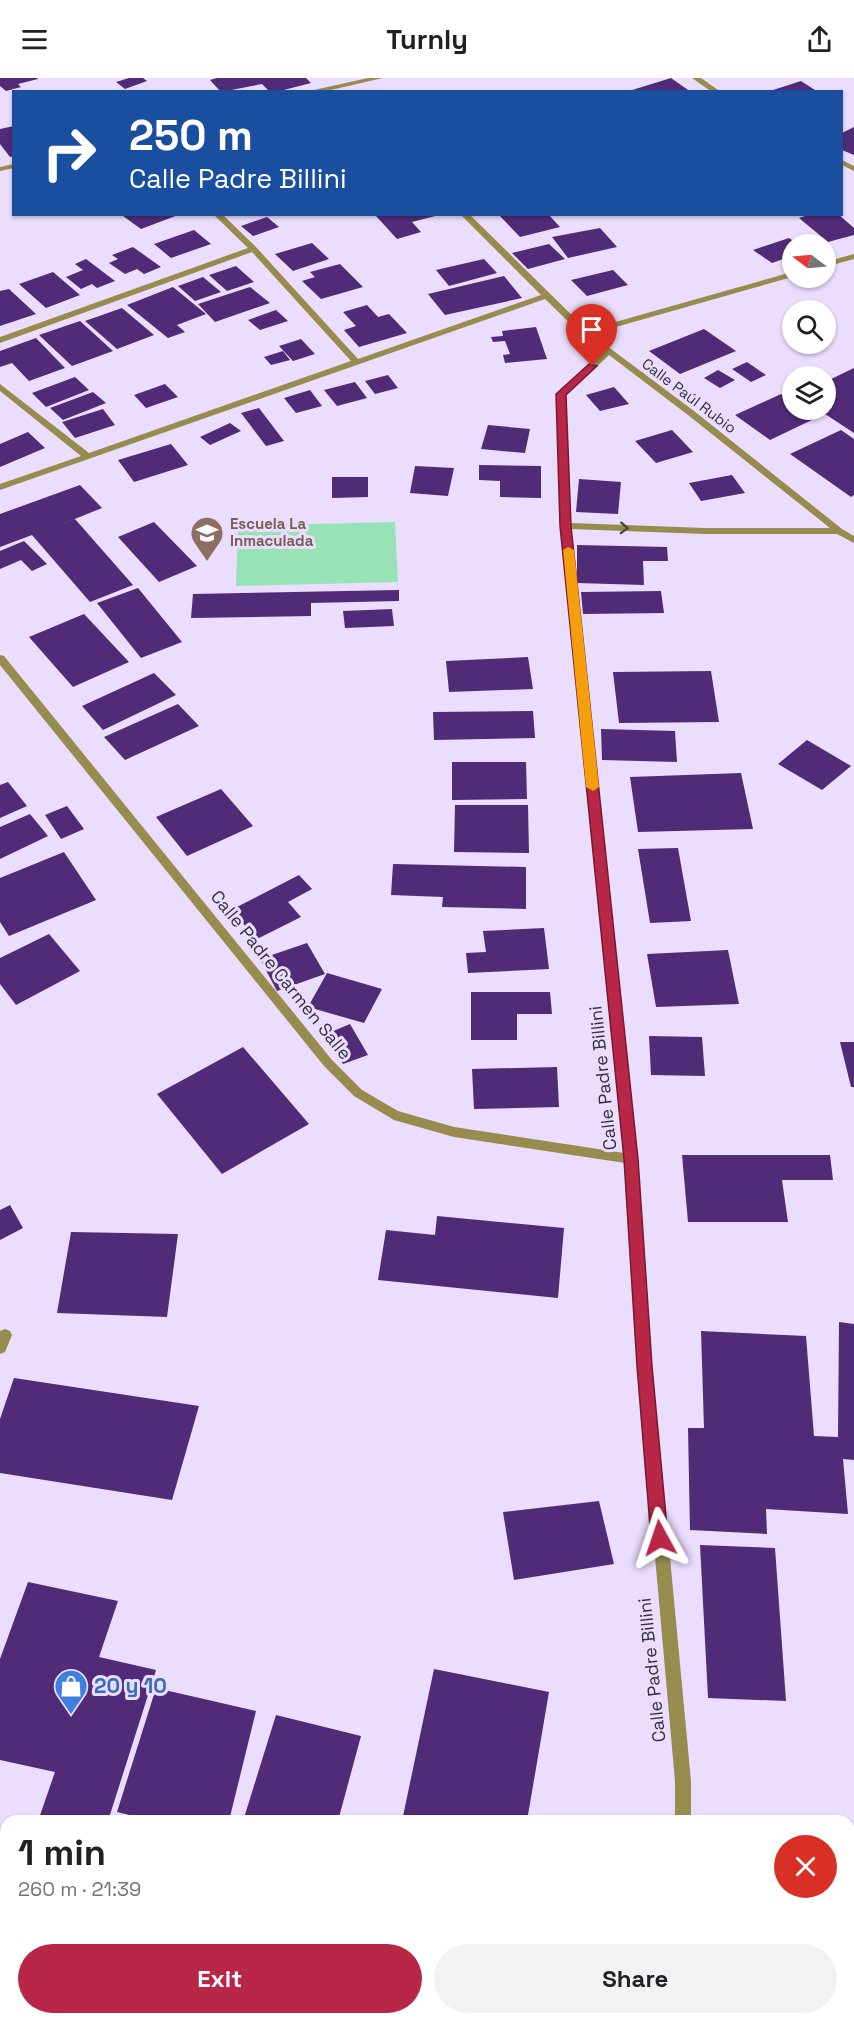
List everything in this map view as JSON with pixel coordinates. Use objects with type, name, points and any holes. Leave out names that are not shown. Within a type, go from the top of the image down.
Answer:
[{"type":"street","points":[[328,78],[340,90]]},
{"type":"street","points":[[316,90],[379,78]]},
{"type":"street","points":[[696,78],[715,90]]},
{"type":"street","points":[[219,216],[253,249],[356,362]]},
{"type":"street","name":"Calle Paúl Rubio","points":[[466,216],[585,333],[691,413],[839,531],[854,540]]},
{"type":"street","points":[[0,340],[253,249]]},
{"type":"street","points":[[836,262],[854,256]]},
{"type":"street","points":[[585,333],[782,277]]},
{"type":"street","points":[[0,487],[545,296]]},
{"type":"street","name":"Calle Padre Billini","points":[[608,352],[561,394],[566,526],[631,1159],[645,1366],[683,1781],[682,1815]]},
{"type":"street","points":[[0,387],[87,456]]},
{"type":"street","points":[[566,526],[705,531],[839,531]]},
{"type":"street","name":"Calle Padre Carmen Salle","points":[[0,658],[328,1063],[358,1093],[394,1115],[454,1132],[631,1159]]},
{"type":"green space","points":[[395,522],[398,582],[236,586],[238,526]]},
{"type":"building","points":[[0,78],[38,79],[18,84],[21,87],[6,91],[0,86]]},
{"type":"building","points":[[129,78],[143,78],[147,81],[125,89],[116,82]]},
{"type":"building","points":[[217,78],[306,78],[311,83],[284,90],[268,90],[262,84],[219,90],[210,80]]},
{"type":"building","points":[[671,78],[688,90],[632,90]]},
{"type":"building","points":[[801,81],[815,90],[773,90]]},
{"type":"building","points":[[12,126],[12,156],[0,144],[0,129]]},
{"type":"building","points":[[854,127],[854,155],[843,150],[843,132]]},
{"type":"building","points":[[123,216],[175,216],[141,229]]},
{"type":"building","points":[[376,216],[435,216],[412,222],[421,232],[397,239]]},
{"type":"building","points":[[500,216],[550,216],[560,227],[520,237]]},
{"type":"building","points":[[840,216],[854,228],[854,235],[836,240],[836,234],[818,234],[799,218]]},
{"type":"building","points":[[267,217],[279,227],[253,236],[241,226]]},
{"type":"building","points":[[600,228],[617,247],[568,258],[552,237]]},
{"type":"building","points":[[194,230],[211,244],[171,258],[154,244]]},
{"type":"building","points":[[782,240],[782,260],[772,263],[753,250]]},
{"type":"building","points":[[312,243],[329,259],[293,271],[275,254]]},
{"type":"building","points":[[549,244],[565,259],[528,269],[512,253]]},
{"type":"building","points":[[133,247],[161,267],[144,274],[137,269],[125,274],[109,263],[118,259],[112,255]]},
{"type":"building","points":[[86,259],[115,281],[97,288],[92,284],[81,289],[66,277],[83,270],[75,264]]},
{"type":"building","points":[[484,259],[497,273],[449,286],[436,270]]},
{"type":"building","points":[[340,264],[363,287],[321,299],[302,281],[315,277],[310,272]]},
{"type":"building","points":[[236,266],[254,282],[227,291],[209,275]]},
{"type":"building","points":[[613,270],[628,285],[587,296],[571,280]]},
{"type":"building","points":[[53,272],[80,295],[46,308],[19,284]]},
{"type":"building","points":[[504,276],[522,298],[445,315],[428,294]]},
{"type":"building","points":[[203,277],[221,292],[195,301],[178,286]]},
{"type":"building","points":[[173,287],[206,314],[177,325],[185,332],[168,338],[127,305]]},
{"type":"building","points":[[250,287],[270,303],[215,322],[198,304]]},
{"type":"building","points":[[9,289],[36,314],[0,326],[0,291]]},
{"type":"building","points":[[367,305],[378,317],[389,314],[407,333],[359,347],[344,330],[356,326],[343,312]]},
{"type":"building","points":[[122,308],[154,335],[117,349],[85,321]]},
{"type":"building","points":[[276,310],[288,321],[260,330],[248,320]]},
{"type":"building","points":[[80,321],[113,351],[72,366],[39,335]]},
{"type":"building","points":[[536,327],[547,359],[505,363],[503,355],[510,354],[505,341],[493,342],[491,337],[503,336],[502,331]]},
{"type":"building","points":[[704,329],[736,351],[680,374],[649,351]]},
{"type":"building","points":[[36,338],[65,368],[29,381],[12,363],[0,367],[0,351]]},
{"type":"building","points":[[301,339],[315,354],[293,361],[279,346]]},
{"type":"building","points":[[283,351],[290,360],[271,365],[264,357]]},
{"type":"building","points":[[747,362],[766,375],[751,382],[732,369]]},
{"type":"building","points":[[854,368],[854,433],[834,420],[836,377]]},
{"type":"building","points":[[718,370],[735,380],[720,388],[704,378]]},
{"type":"building","points":[[388,375],[398,388],[375,394],[365,381]]},
{"type":"building","points":[[75,377],[89,390],[46,407],[32,393]]},
{"type":"building","points":[[355,382],[367,398],[337,406],[324,390]]},
{"type":"building","points":[[165,384],[178,397],[146,408],[134,395]]},
{"type":"building","points":[[614,387],[629,404],[600,411],[586,395]]},
{"type":"building","points":[[310,390],[322,406],[296,413],[284,398]]},
{"type":"building","points":[[93,392],[106,403],[63,420],[50,408]]},
{"type":"building","points":[[781,394],[782,420],[812,420],[770,440],[735,415]]},
{"type":"building","points":[[259,408],[284,441],[266,446],[241,413]]},
{"type":"building","points":[[103,409],[115,425],[75,438],[62,422]]},
{"type":"building","points":[[230,423],[241,431],[210,445],[200,437]]},
{"type":"building","points":[[488,425],[530,429],[525,453],[481,449]]},
{"type":"building","points":[[672,430],[693,452],[656,463],[635,441]]},
{"type":"building","points":[[841,430],[854,439],[854,495],[851,497],[790,454]]},
{"type":"building","points":[[28,432],[45,448],[0,467],[0,444]]},
{"type":"building","points":[[171,444],[188,465],[134,482],[118,460]]},
{"type":"building","points":[[479,465],[541,466],[541,498],[500,497],[500,481],[479,480]]},
{"type":"building","points":[[415,466],[454,468],[448,496],[410,493]]},
{"type":"building","points":[[732,475],[745,493],[701,501],[689,483]]},
{"type":"building","points":[[332,477],[368,477],[368,497],[332,498]]},
{"type":"building","points":[[579,479],[621,482],[618,514],[576,512]]},
{"type":"building","points":[[80,485],[102,508],[55,527],[75,519],[133,585],[90,602],[32,535],[0,547],[0,514]]},
{"type":"building","points":[[154,522],[197,566],[159,582],[118,537]]},
{"type":"building","points":[[24,541],[47,564],[32,571],[21,560],[0,569],[0,551]]},
{"type":"building","points":[[577,545],[667,547],[668,561],[643,561],[644,585],[577,583]]},
{"type":"building","points":[[138,588],[182,642],[141,658],[97,603]]},
{"type":"building","points":[[399,590],[399,601],[311,603],[311,616],[191,618],[193,594]]},
{"type":"building","points":[[661,591],[664,613],[583,614],[581,592]]},
{"type":"building","points":[[392,609],[394,626],[345,628],[343,611]]},
{"type":"building","points":[[84,614],[129,662],[73,687],[29,637]]},
{"type":"building","points":[[528,657],[533,689],[449,692],[446,661]]},
{"type":"building","points":[[711,671],[719,722],[619,723],[613,672]]},
{"type":"building","points":[[154,673],[176,695],[103,730],[82,706]]},
{"type":"building","points":[[178,704],[199,726],[125,760],[104,737]]},
{"type":"building","points":[[533,711],[535,738],[434,740],[433,712]]},
{"type":"building","points":[[601,729],[675,731],[677,762],[602,760]]},
{"type":"building","points":[[807,740],[851,766],[822,790],[778,764]]},
{"type":"building","points":[[452,762],[526,762],[527,799],[452,800]]},
{"type":"building","points":[[741,773],[753,829],[638,832],[630,777]]},
{"type":"building","points":[[8,782],[27,806],[0,818],[0,785]]},
{"type":"building","points":[[221,789],[253,826],[187,856],[156,817]]},
{"type":"building","points":[[455,805],[528,805],[529,853],[454,852]]},
{"type":"building","points":[[67,806],[84,829],[61,839],[45,815]]},
{"type":"building","points":[[30,814],[48,836],[0,859],[0,827]]},
{"type":"building","points":[[678,848],[691,921],[650,923],[638,849]]},
{"type":"building","points":[[64,852],[96,900],[9,936],[0,922],[0,878]]},
{"type":"building","points":[[393,864],[526,867],[526,909],[442,907],[443,897],[391,895]]},
{"type":"building","points":[[299,875],[312,889],[288,902],[301,917],[257,939],[231,910]]},
{"type":"building","points":[[544,928],[549,969],[468,973],[466,953],[486,952],[483,931]]},
{"type":"building","points":[[49,934],[80,971],[16,1005],[0,984],[0,958]]},
{"type":"building","points":[[307,943],[325,974],[277,991],[260,959]]},
{"type":"building","points":[[728,950],[739,1004],[656,1007],[647,954]]},
{"type":"building","points":[[327,973],[382,989],[364,1023],[308,1007]]},
{"type":"building","points":[[471,992],[550,992],[552,1014],[517,1014],[517,1040],[471,1040]]},
{"type":"building","points":[[350,1024],[368,1055],[343,1064],[326,1034]]},
{"type":"building","points":[[649,1036],[702,1037],[705,1076],[651,1075]]},
{"type":"building","points":[[840,1042],[854,1042],[854,1087],[851,1087]]},
{"type":"building","points":[[243,1047],[309,1124],[222,1174],[157,1094]]},
{"type":"building","points":[[557,1067],[559,1107],[474,1109],[472,1069]]},
{"type":"building","points":[[682,1155],[830,1155],[833,1180],[782,1180],[788,1222],[688,1222]]},
{"type":"building","points":[[10,1205],[23,1228],[0,1240],[0,1210]]},
{"type":"building","points":[[437,1216],[564,1228],[558,1298],[378,1280],[386,1230],[435,1235]]},
{"type":"building","points":[[71,1232],[178,1234],[167,1317],[57,1313]]},
{"type":"building","points":[[839,1322],[854,1324],[854,1460],[843,1459],[848,1514],[766,1509],[767,1534],[690,1530],[688,1428],[704,1428],[701,1331],[806,1336],[814,1436],[838,1437]]},
{"type":"building","points":[[14,1378],[199,1406],[172,1500],[0,1473],[0,1419]]},
{"type":"building","points":[[599,1501],[614,1564],[514,1580],[503,1512]]},
{"type":"building","points":[[700,1545],[775,1548],[786,1701],[708,1698]]},
{"type":"building","name":"20 y 10","points":[[28,1582],[118,1601],[99,1657],[156,1670],[110,1815],[40,1815],[55,1772],[0,1760],[0,1659]]},
{"type":"building","points":[[434,1669],[549,1692],[528,1815],[403,1815]]},
{"type":"building","points":[[156,1688],[256,1711],[230,1815],[129,1815],[117,1812]]},
{"type":"building","points":[[276,1715],[361,1736],[340,1815],[245,1815]]},
{"type":"slow traffic","points":[[568,550],[593,787]]},
{"type":"place","name":"Escuela La Inmaculada","points":[[207,562]]},
{"type":"place","name":"20 y 10","points":[[71,1715]]},
{"type":"route","points":[[592,366],[561,394],[566,526],[631,1159],[645,1366],[660,1538]]}]
